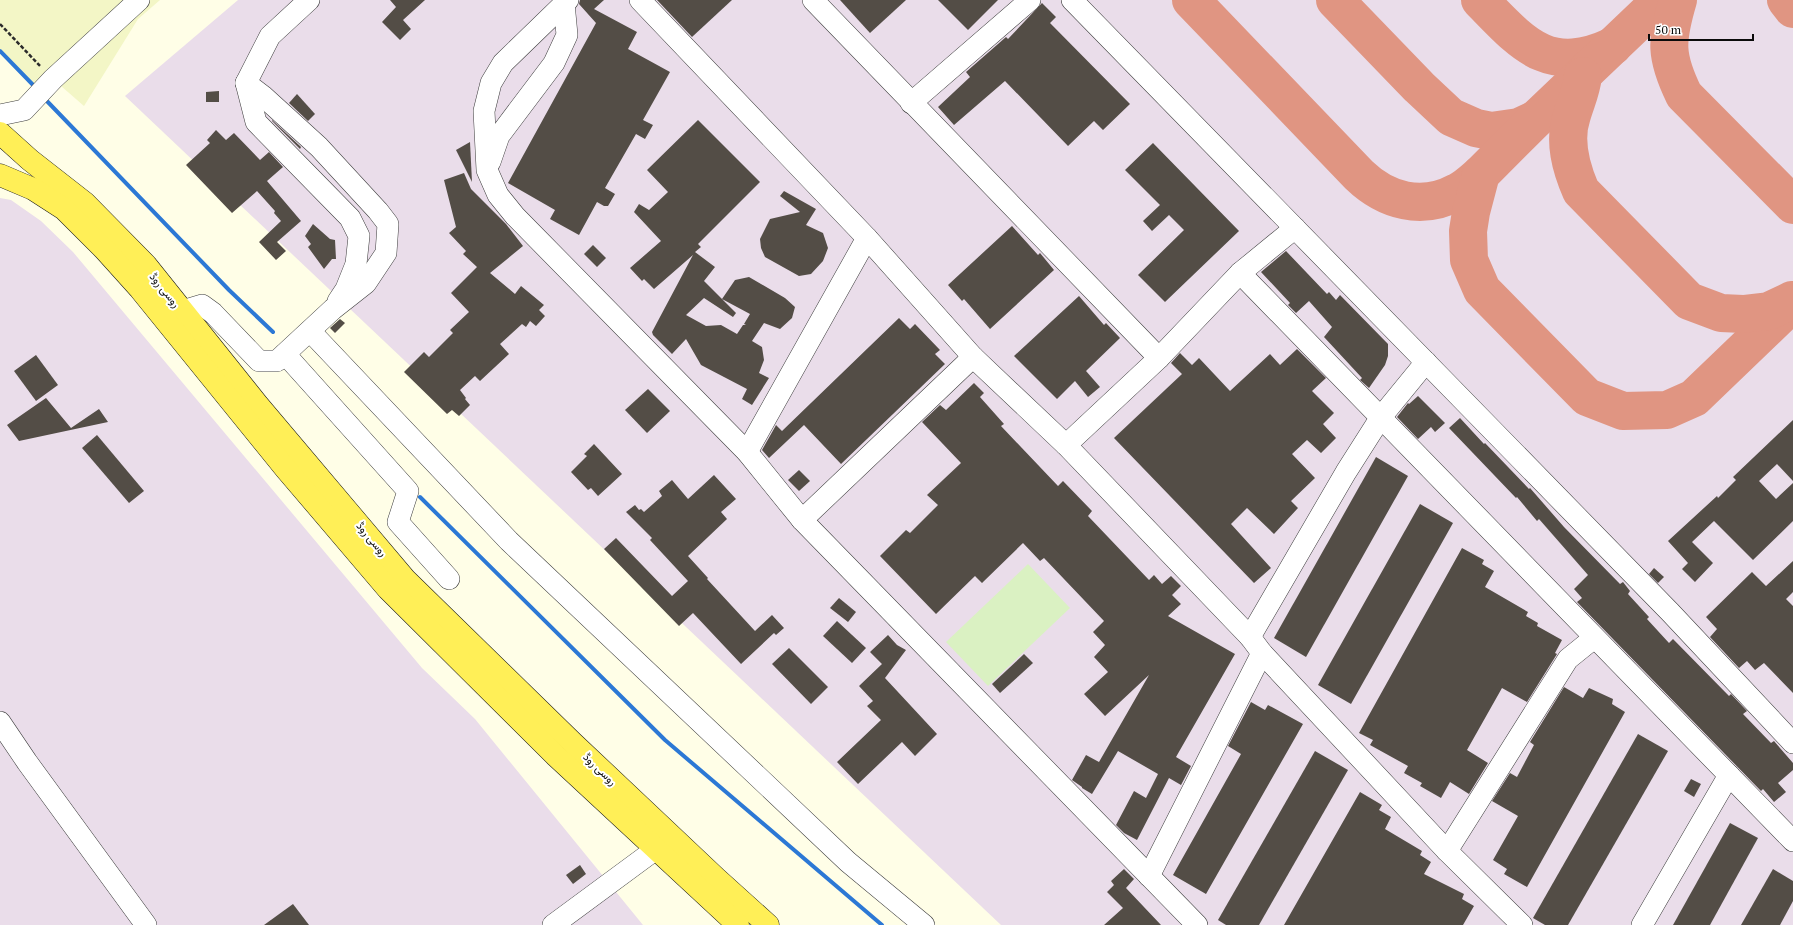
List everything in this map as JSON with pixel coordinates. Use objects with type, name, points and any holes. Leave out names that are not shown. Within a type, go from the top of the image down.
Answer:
[{"type":"main road","name":"روسی روڈ","points":[[0,133],[30,160],[85,203],[146,265],[297,452],[405,579],[585,754],[768,925]]},
{"type":"main road","name":"روسی روڈ","points":[[0,175],[33,189],[64,209],[104,249],[140,289],[285,468],[388,589],[556,756],[738,925]]},
{"type":"street","points":[[0,115],[24,110],[53,79],[139,0]]},
{"type":"street","points":[[309,0],[270,36],[246,83],[256,122],[350,218],[359,236],[356,264],[346,289],[332,310]]},
{"type":"street","points":[[640,0],[868,238],[973,358],[1066,446],[1256,645],[1447,851],[1522,925]]},
{"type":"street","points":[[813,0],[1159,358]]},
{"type":"street","points":[[911,103],[1030,0]]},
{"type":"street","points":[[1072,0],[1670,612],[1793,743]]},
{"type":"street","points":[[487,170],[499,136],[554,63],[566,34],[566,2]]},
{"type":"street","points":[[566,2],[503,63],[491,83],[484,111],[487,170],[498,195],[515,216],[747,452],[802,520],[1197,925]]},
{"type":"street","points":[[182,311],[202,305],[213,313],[259,361],[277,362],[332,310],[366,283],[386,253],[388,224],[378,211],[319,147],[263,96],[246,83]]},
{"type":"street","points":[[1066,446],[1159,358],[1240,273],[1295,228]]},
{"type":"street","points":[[747,452],[868,238]]},
{"type":"street","points":[[1240,273],[1729,775],[1790,830]]},
{"type":"street","points":[[310,331],[509,541],[848,862],[924,925]]},
{"type":"street","points":[[285,354],[408,491],[398,522],[449,579]]},
{"type":"street","points":[[802,520],[973,358]]},
{"type":"street","points":[[1149,876],[1256,645],[1346,472],[1381,417],[1426,362]]},
{"type":"street","points":[[1447,851],[1568,659],[1594,638]]},
{"type":"street","points":[[0,722],[146,925]]},
{"type":"street","points":[[1642,925],[1729,775]]},
{"type":"street","points":[[552,925],[656,849]]},
{"type":"street","points":[[129,902],[132,925]]},
{"type":"path","points":[[0,24],[53,79]]},
{"type":"shaded area","points":[[238,0],[1793,0],[1793,925],[1001,925],[125,96]]},
{"type":"shaded area","points":[[0,198],[11,200],[41,221],[73,252],[422,668],[475,719],[643,925],[0,925]]},
{"type":"green space","points":[[0,0],[160,0],[138,19],[84,106],[53,79],[40,93],[0,51]]},
{"type":"green space","points":[[1028,564],[1070,608],[988,686],[946,642]]},
{"type":"building","points":[[390,0],[425,0],[403,20],[411,29],[400,40],[382,22],[396,7]]},
{"type":"building","points":[[580,0],[604,0],[594,9],[637,32],[628,49],[670,72],[643,120],[653,125],[645,139],[636,134],[605,188],[615,194],[608,206],[604,206],[597,202],[579,235],[550,219],[555,210],[508,183],[596,23],[579,4]]},
{"type":"building","points":[[657,0],[732,0],[692,37]]},
{"type":"building","points":[[840,0],[906,0],[870,33]]},
{"type":"building","points":[[938,0],[998,0],[968,30]]},
{"type":"building","points":[[1042,3],[1056,17],[1050,23],[1130,104],[1103,130],[1094,121],[1068,146],[1005,81],[954,125],[938,107],[970,77],[966,72],[1006,37],[1008,39]]},
{"type":"building","points":[[219,91],[219,102],[206,102],[206,92]]},
{"type":"building","points":[[297,94],[315,114],[308,121],[289,103]]},
{"type":"building","points":[[698,120],[760,182],[698,244],[701,247],[695,252],[715,267],[704,281],[722,299],[735,280],[749,277],[785,298],[795,307],[792,318],[780,329],[764,323],[752,341],[762,347],[764,360],[759,373],[769,378],[752,405],[742,399],[747,389],[701,365],[686,339],[672,354],[653,335],[652,332],[693,255],[654,289],[644,279],[642,281],[630,268],[661,241],[634,212],[639,204],[649,210],[668,192],[647,170]],"holes":[[[704,298],[733,317],[736,313],[722,299],[750,314],[744,324],[746,325],[743,325],[737,334],[721,325],[706,326],[686,315]]]},
{"type":"building","points":[[272,121],[301,147],[300,149]]},
{"type":"building","points":[[216,130],[226,140],[234,133],[260,160],[269,152],[283,167],[267,181],[301,221],[277,242],[286,251],[276,260],[259,242],[281,221],[274,213],[275,211],[257,191],[232,213],[186,165],[210,143],[207,140]]},
{"type":"building","points":[[470,142],[472,182],[456,150]]},
{"type":"building","points":[[1153,143],[1239,231],[1165,302],[1138,275],[1184,230],[1169,215],[1152,231],[1143,221],[1160,205],[1125,170]]},
{"type":"building","points":[[464,173],[471,189],[506,224],[523,246],[490,273],[515,294],[521,286],[544,305],[539,310],[545,316],[536,326],[530,321],[526,327],[522,324],[500,344],[509,354],[480,381],[475,376],[460,390],[470,405],[459,416],[452,410],[447,414],[404,372],[424,352],[429,357],[453,333],[450,330],[469,312],[451,293],[477,267],[463,254],[466,251],[449,233],[456,227],[444,180]]},
{"type":"building","points":[[784,191],[816,209],[806,225],[823,233],[828,248],[823,261],[811,274],[799,276],[765,257],[761,248],[760,239],[770,219],[800,212],[780,196]]},
{"type":"building","points":[[313,224],[330,239],[335,240],[336,259],[332,259],[324,269],[308,247],[311,244],[305,236]]},
{"type":"building","points":[[1012,226],[1038,255],[1040,253],[1054,270],[990,329],[964,299],[962,301],[948,285]]},
{"type":"building","points":[[593,245],[606,258],[597,267],[584,254]]},
{"type":"building","points":[[1286,251],[1327,294],[1329,292],[1336,300],[1340,295],[1388,344],[1388,356],[1385,365],[1369,388],[1360,380],[1362,378],[1324,337],[1332,327],[1309,301],[1296,313],[1288,305],[1290,303],[1261,272]]},
{"type":"building","points":[[1079,296],[1104,325],[1106,323],[1120,338],[1086,371],[1100,387],[1088,397],[1075,381],[1057,399],[1014,356]]},
{"type":"building","points":[[899,318],[910,329],[915,324],[940,350],[935,354],[945,364],[841,464],[804,425],[769,458],[762,450],[776,425],[782,431]]},
{"type":"building","points":[[340,319],[345,323],[335,333],[330,328]]},
{"type":"building","points":[[1297,349],[1326,378],[1312,391],[1334,413],[1323,424],[1336,438],[1321,453],[1307,440],[1292,454],[1315,478],[1291,501],[1298,508],[1274,534],[1247,508],[1231,524],[1271,568],[1254,583],[1114,438],[1182,374],[1171,363],[1180,353],[1192,365],[1199,358],[1230,391],[1270,354],[1280,365]]},
{"type":"building","points":[[36,355],[58,385],[36,401],[14,371]]},
{"type":"building","points":[[974,383],[984,393],[980,397],[1004,424],[1001,426],[1058,486],[1063,481],[1092,511],[1088,516],[1149,580],[1154,575],[1162,584],[1171,576],[1181,586],[1172,595],[1181,604],[1168,616],[1235,654],[1176,757],[1191,766],[1181,785],[1169,778],[1137,840],[1124,833],[1116,825],[1134,791],[1146,798],[1158,774],[1118,751],[1092,794],[1072,780],[1086,755],[1099,762],[1149,675],[1105,716],[1084,694],[1108,672],[1094,657],[1105,645],[1093,632],[1104,621],[1044,558],[1040,561],[1023,543],[982,583],[975,576],[936,614],[880,556],[906,530],[910,533],[938,505],[927,495],[961,463],[922,422],[940,405],[946,410]]},
{"type":"building","points":[[648,389],[670,411],[647,433],[625,410]]},
{"type":"building","points":[[1418,396],[1445,423],[1435,432],[1431,427],[1418,439],[1397,417],[1408,403],[1409,404]]},
{"type":"building","points":[[46,398],[71,428],[99,409],[108,422],[19,441],[7,425]]},
{"type":"building","points":[[1460,418],[1529,489],[1530,488],[1564,527],[1620,584],[1623,582],[1630,591],[1628,594],[1649,617],[1647,619],[1669,643],[1673,639],[1729,696],[1731,694],[1747,711],[1743,714],[1771,743],[1774,741],[1793,763],[1793,770],[1778,783],[1786,792],[1774,802],[1763,789],[1761,791],[1577,602],[1582,598],[1574,589],[1588,575],[1539,519],[1537,521],[1517,497],[1516,498],[1449,428]]},
{"type":"building","points":[[1793,420],[1793,481],[1777,464],[1759,481],[1776,499],[1793,483],[1793,521],[1753,560],[1714,521],[1692,542],[1713,563],[1695,582],[1682,569],[1688,563],[1668,541],[1717,496],[1718,498],[1736,480],[1733,477]]},
{"type":"building","points":[[97,435],[144,491],[129,503],[82,448]]},
{"type":"building","points":[[594,444],[622,474],[598,496],[591,488],[588,490],[571,472],[587,456],[584,454]]},
{"type":"building","points":[[1376,457],[1408,476],[1306,657],[1274,638]]},
{"type":"building","points":[[799,470],[810,481],[799,491],[788,480]]},
{"type":"building","points":[[714,475],[736,499],[721,512],[727,519],[688,556],[755,631],[772,615],[784,628],[776,635],[774,633],[741,664],[693,613],[679,626],[604,549],[616,538],[672,596],[688,581],[650,540],[652,538],[626,512],[635,505],[639,510],[641,509],[644,512],[662,496],[659,491],[672,480],[688,499]]},
{"type":"building","points":[[1420,504],[1453,523],[1351,704],[1318,685]]},
{"type":"building","points":[[1462,548],[1484,560],[1482,564],[1494,571],[1485,587],[1528,612],[1526,616],[1538,623],[1537,626],[1562,640],[1555,653],[1557,654],[1527,702],[1502,688],[1467,750],[1488,763],[1469,794],[1450,782],[1441,798],[1420,786],[1422,783],[1404,773],[1408,766],[1370,745],[1373,740],[1359,733]]},
{"type":"building","points":[[1793,561],[1793,592],[1786,599],[1793,606],[1793,693],[1764,663],[1755,670],[1747,661],[1739,668],[1710,637],[1717,629],[1706,617],[1752,572],[1766,586]]},
{"type":"building","points":[[1654,568],[1664,577],[1658,583],[1649,574]]},
{"type":"building","points":[[839,598],[856,612],[848,622],[830,608]]},
{"type":"building","points":[[837,621],[866,648],[852,663],[823,636]]},
{"type":"building","points":[[888,635],[897,645],[906,650],[885,678],[937,734],[915,756],[902,742],[858,784],[837,762],[881,720],[867,706],[873,701],[859,686],[882,664],[870,652]]},
{"type":"building","points":[[789,648],[828,687],[811,704],[772,664]]},
{"type":"building","points":[[1024,654],[1033,663],[1000,693],[992,684]]},
{"type":"building","points":[[1564,687],[1583,698],[1589,688],[1613,699],[1612,704],[1625,712],[1527,887],[1504,874],[1507,869],[1493,860],[1518,816],[1492,801],[1510,773],[1517,777],[1534,745],[1530,742]]},
{"type":"building","points":[[1251,702],[1265,710],[1268,705],[1303,724],[1206,894],[1173,875],[1241,754],[1228,746]]},
{"type":"building","points":[[1638,734],[1668,751],[1568,925],[1545,925],[1533,918]]},
{"type":"building","points":[[1315,751],[1348,770],[1259,925],[1226,925],[1218,920]]},
{"type":"building","points":[[1691,779],[1701,784],[1694,797],[1684,791]]},
{"type":"building","points":[[1360,792],[1382,805],[1379,810],[1391,817],[1385,829],[1422,851],[1420,855],[1431,862],[1424,874],[1464,894],[1462,899],[1474,906],[1463,925],[1284,925]]},
{"type":"building","points":[[1730,823],[1758,838],[1710,925],[1673,925]]},
{"type":"building","points":[[580,865],[586,874],[573,884],[566,875]]},
{"type":"building","points":[[1124,869],[1134,879],[1126,888],[1161,925],[1104,925],[1123,908],[1107,892],[1114,885],[1111,881]]},
{"type":"building","points":[[1773,869],[1793,881],[1793,901],[1780,925],[1741,925]]},
{"type":"building","points":[[293,904],[309,925],[264,925]]},
{"type":"waterway","points":[[0,51],[36,88]]},
{"type":"waterway","points":[[44,98],[229,290],[273,332]]},
{"type":"waterway","points":[[420,497],[665,740],[882,925]]},
{"type":"taxiway","points":[[1191,0],[1359,175],[1381,191],[1393,197],[1405,200],[1418,202],[1431,201],[1444,198],[1460,190],[1470,184],[1481,174]]},
{"type":"taxiway","points":[[1335,0],[1419,87],[1451,117],[1476,128],[1491,131],[1519,127],[1536,119]]},
{"type":"taxiway","points":[[1480,0],[1510,30],[1538,51],[1554,56],[1571,58],[1590,54],[1613,46]]},
{"type":"taxiway","points":[[1661,0],[1536,119],[1481,174],[1471,212],[1468,231],[1469,260],[1482,290],[1587,397],[1623,411],[1667,410],[1694,398],[1793,303]]},
{"type":"taxiway","points":[[1678,0],[1671,27],[1669,48],[1673,69],[1684,95],[1793,205]]},
{"type":"taxiway","points":[[1786,0],[1793,9]]},
{"type":"taxiway","points":[[1583,76],[1580,92],[1569,125],[1568,135],[1571,164],[1581,191],[1689,301],[1721,313],[1743,314],[1769,311],[1792,300]]}]
